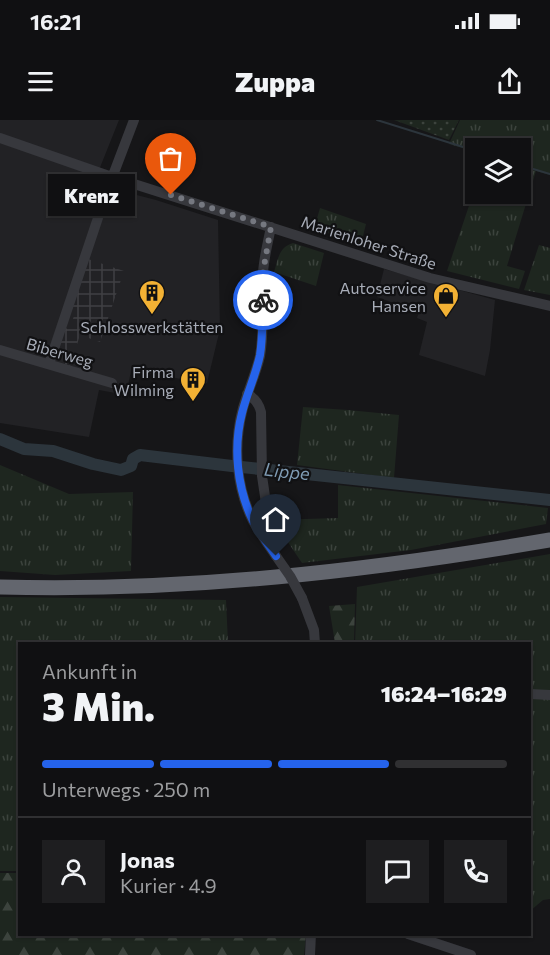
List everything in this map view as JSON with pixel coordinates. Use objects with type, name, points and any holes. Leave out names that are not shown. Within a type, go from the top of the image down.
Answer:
[{"type":"highway","points":[[0,586],[54,588],[182,584],[299,576],[550,540]]},
{"type":"street","points":[[50,364],[112,177],[134,120]]},
{"type":"street","name":"Marienloher Straße","points":[[0,138],[112,177],[430,278],[550,306]]},
{"type":"street","points":[[271,227],[263,272],[260,357],[247,394],[238,434],[239,474],[250,514],[302,598],[314,630],[315,642]]},
{"type":"street","name":"Biberweg","points":[[0,350],[112,382]]},
{"type":"street","points":[[247,394],[260,405],[262,476],[267,510]]},
{"type":"street","points":[[531,694],[550,695]]},
{"type":"street","points":[[310,955],[311,936]]},
{"type":"street","points":[[414,936],[471,955]]},
{"type":"shaded area","points":[[0,120],[119,120],[97,175],[125,192],[218,220],[220,329],[207,383],[131,371],[126,395],[99,390],[89,437],[0,423]]},
{"type":"shaded area","points":[[88,259],[124,271],[100,342],[80,335],[70,366],[59,360],[58,352],[65,328],[69,329],[76,311],[72,309]]},
{"type":"shaded area","points":[[384,269],[495,300],[485,376],[419,355],[427,322],[417,318],[419,312],[377,297]]},
{"type":"green space","points":[[394,120],[459,120],[449,140]]},
{"type":"green space","points":[[460,120],[550,120],[550,175],[536,171],[531,187],[531,138],[465,138],[465,149],[449,144]]},
{"type":"green space","points":[[470,204],[526,204],[507,266],[525,271],[519,289],[447,271]]},
{"type":"green space","points":[[320,208],[366,224],[361,244],[314,229]]},
{"type":"green space","points":[[293,243],[324,253],[316,286],[274,272],[282,251]]},
{"type":"green space","points":[[539,245],[550,248],[550,295],[524,290]]},
{"type":"green space","points":[[303,407],[399,415],[394,478],[297,465]]},
{"type":"green space","points":[[0,465],[69,494],[133,492],[131,571],[55,575],[0,571]]},
{"type":"green space","points":[[338,485],[548,508],[546,524],[411,550],[302,563],[273,520],[338,518]]},
{"type":"green space","points":[[550,554],[550,692],[531,691],[531,642],[355,642],[357,587]]},
{"type":"green space","points":[[0,597],[226,600],[228,642],[18,642],[18,871],[0,871]]},
{"type":"green space","points":[[355,604],[354,642],[335,642],[329,606]]},
{"type":"green space","points":[[531,698],[550,699],[550,899],[543,900],[531,910]]},
{"type":"green space","points":[[0,873],[18,873],[18,936],[306,936],[304,955],[0,955]]},
{"type":"waterway","points":[[377,120],[465,148]]},
{"type":"waterway","points":[[531,168],[550,174]]},
{"type":"waterway","name":"Lippe","points":[[0,439],[24,449],[53,451],[121,470],[131,466],[133,459],[140,455],[550,500]]},
{"type":"way so far","points":[[171,195],[271,227],[263,272],[263,300]]},
{"type":"place","name":"Krenz","points":[[171,195]]},
{"type":"place","name":"Schlosswerkstätten","points":[[152,316]]},
{"type":"place","name":"Autoservice Hansen","points":[[446,319]]},
{"type":"place","name":"Firma Wilming","points":[[193,403]]},
{"type":"route","points":[[263,300],[260,357],[240,422],[238,461],[247,507],[260,533],[276,556]]}]
